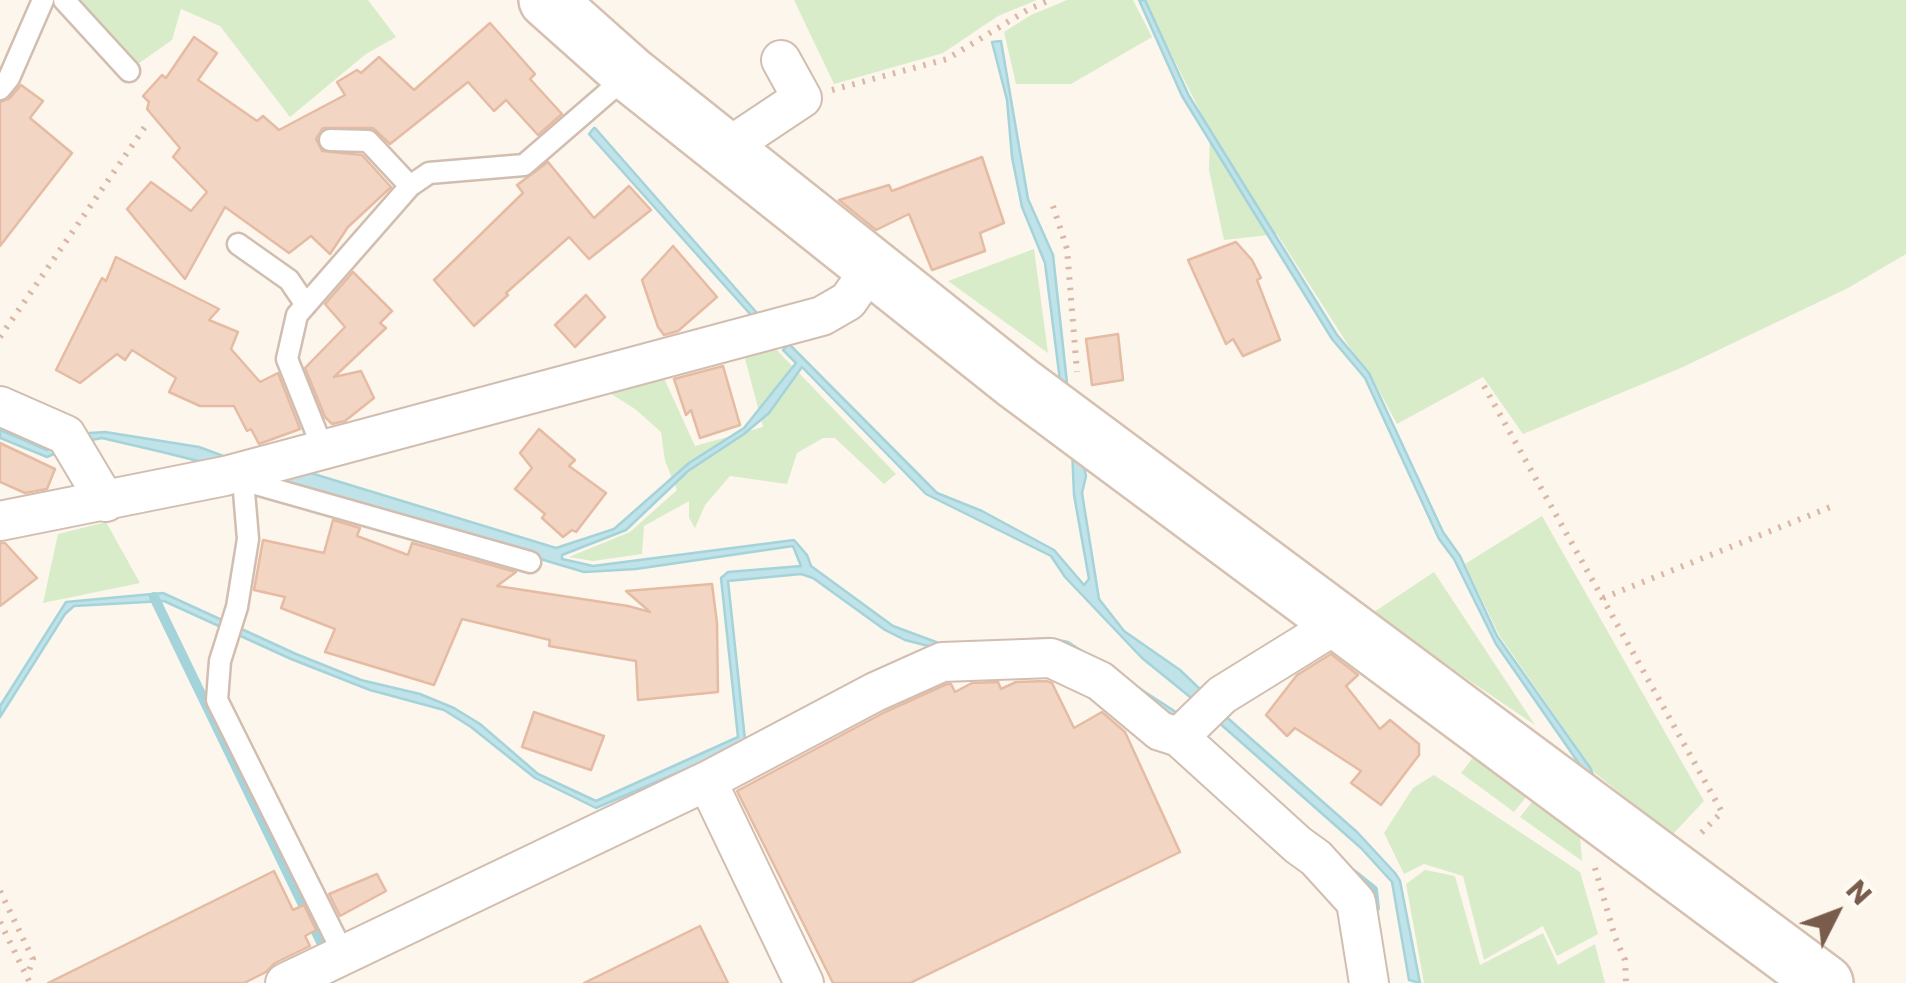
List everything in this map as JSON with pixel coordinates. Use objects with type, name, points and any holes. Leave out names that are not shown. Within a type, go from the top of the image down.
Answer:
[{"type":"street","points":[[547,0],[724,150],[1082,431],[1825,983]]},
{"type":"street","points":[[724,150],[802,98],[780,60]]},
{"type":"street","points":[[0,521],[234,478],[323,449],[822,316],[848,301],[871,268]]},
{"type":"street","points":[[0,406],[66,435],[106,502]]},
{"type":"street","points":[[1179,737],[1222,695],[1340,622]]},
{"type":"street","points":[[285,983],[707,781],[875,692],[942,662],[1051,658],[1100,681],[1160,731],[1179,737],[1316,858],[1356,902],[1369,983]]},
{"type":"street","points":[[707,781],[804,983]]},
{"type":"lane","points":[[0,89],[9,78],[43,0]]},
{"type":"lane","points":[[64,0],[128,71]]},
{"type":"lane","points":[[323,449],[288,360],[298,315],[306,305],[410,186],[429,173],[524,165],[630,74]]},
{"type":"lane","points":[[330,140],[368,141],[410,186]]},
{"type":"lane","points":[[238,244],[290,280],[306,305]]},
{"type":"lane","points":[[344,955],[217,700],[220,660],[237,606],[248,540],[234,478],[530,562]]},
{"type":"path","points":[[802,98],[947,59],[1029,8],[1050,0]]},
{"type":"path","points":[[0,337],[150,121]]},
{"type":"path","points":[[1053,206],[1066,249],[1082,431]]},
{"type":"path","points":[[1484,386],[1722,812],[1668,866]]},
{"type":"path","points":[[1603,598],[1833,506]]},
{"type":"path","points":[[1596,812],[1591,834],[1595,867],[1625,960],[1626,983]]},
{"type":"path","points":[[0,891],[33,959],[28,979]]},
{"type":"path","points":[[0,922],[28,979]]},
{"type":"green space","points":[[75,0],[368,0],[396,37],[366,54],[290,117],[220,26],[181,9],[172,40],[135,66]]},
{"type":"green space","points":[[794,0],[1037,0],[998,16],[943,53],[834,84]]},
{"type":"green space","points":[[1067,0],[1133,0],[1152,37],[1071,84],[1016,84],[1004,32]]},
{"type":"green space","points":[[1144,0],[1906,0],[1906,254],[1848,288],[1683,367],[1523,434],[1483,377],[1397,424],[1369,372],[1277,234],[1224,240],[1209,170],[1210,131]]},
{"type":"green space","points":[[1034,249],[1048,353],[948,281]]},
{"type":"green space","points":[[771,344],[896,474],[884,484],[835,438],[823,438],[797,453],[787,484],[730,476],[705,505],[695,528],[689,518],[689,501],[644,526],[642,554],[593,561],[569,557],[630,532],[677,490],[665,461],[661,432],[605,390],[663,376],[695,446],[763,427],[742,347]]},
{"type":"green space","points":[[1542,516],[1704,801],[1672,835],[1595,773],[1499,635],[1465,564]]},
{"type":"green space","points":[[106,522],[140,583],[43,603],[58,534]]},
{"type":"green space","points":[[1434,572],[1535,725],[1371,614]]},
{"type":"green space","points":[[1479,750],[1534,787],[1514,812],[1461,773]]},
{"type":"green space","points":[[1434,775],[1580,872],[1598,934],[1557,956],[1543,926],[1484,960],[1463,876],[1424,864],[1404,874],[1384,833],[1413,788]]},
{"type":"green space","points":[[1540,792],[1579,825],[1582,861],[1520,817]]},
{"type":"green space","points":[[1425,870],[1455,876],[1480,965],[1543,933],[1558,965],[1595,944],[1605,983],[1424,983],[1406,884]]},
{"type":"water","points":[[1139,0],[1145,0],[1189,96],[1337,335],[1369,373],[1443,532],[1460,556],[1497,636],[1591,769],[1598,791],[1496,644],[1454,559],[1439,539],[1365,378],[1332,339],[1182,96]]},
{"type":"water","points":[[1001,41],[1028,199],[1053,255],[1068,392],[1086,476],[1082,493],[1099,599],[1124,631],[1180,670],[1203,692],[1195,701],[1142,658],[1065,577],[1051,556],[926,494],[802,367],[769,413],[688,471],[626,530],[562,555],[562,559],[593,566],[794,540],[811,566],[893,626],[944,645],[1048,638],[1068,642],[1182,716],[1178,722],[1078,657],[948,651],[905,640],[813,578],[801,574],[728,581],[745,740],[742,745],[596,808],[535,778],[444,710],[370,690],[164,601],[74,606],[65,614],[0,717],[0,706],[66,602],[163,593],[361,680],[420,694],[454,708],[480,724],[538,774],[596,801],[738,737],[721,578],[728,572],[801,566],[793,546],[636,569],[584,572],[282,482],[162,452],[102,438],[81,442],[47,457],[0,438],[0,430],[47,450],[90,433],[105,432],[199,447],[226,457],[291,467],[556,548],[614,529],[689,463],[744,428],[796,363],[783,350],[789,344],[937,493],[982,511],[1054,550],[1084,585],[1089,579],[1074,495],[1072,448],[1045,263],[1022,207],[1012,157],[1007,100],[992,42]]},
{"type":"water","points":[[595,128],[757,313],[751,315],[589,134]]},
{"type":"water","points":[[1223,714],[1357,832],[1395,873],[1400,881],[1420,983],[1409,980],[1392,882],[1361,848],[1217,721]]},
{"type":"building","points":[[490,23],[535,74],[530,79],[562,114],[538,135],[506,100],[494,111],[468,82],[390,144],[373,128],[323,128],[316,139],[322,151],[362,155],[391,187],[348,227],[330,254],[311,236],[289,253],[225,207],[185,279],[127,209],[151,182],[191,211],[207,192],[173,157],[180,148],[147,109],[149,102],[143,96],[162,75],[166,78],[194,37],[217,53],[198,80],[257,121],[263,116],[279,130],[345,95],[337,82],[357,70],[361,73],[379,57],[414,90]]},
{"type":"building","points":[[21,85],[43,101],[30,118],[72,153],[0,246],[0,102],[10,98]]},
{"type":"building","points":[[982,157],[1004,223],[980,233],[985,251],[932,270],[909,214],[876,230],[839,200],[889,185],[892,191]]},
{"type":"building","points":[[548,162],[594,218],[629,186],[651,210],[589,259],[569,237],[474,326],[434,280],[523,193],[517,185]]},
{"type":"building","points":[[1236,242],[1261,278],[1257,280],[1280,340],[1243,356],[1233,339],[1226,344],[1188,260]]},
{"type":"building","points":[[673,246],[717,297],[678,331],[664,335],[642,280]]},
{"type":"building","points":[[116,257],[219,309],[209,320],[238,332],[231,349],[260,382],[278,373],[300,429],[259,444],[234,406],[200,406],[169,392],[176,378],[132,350],[125,360],[117,354],[80,383],[56,370]]},
{"type":"building","points":[[353,272],[392,311],[380,323],[386,328],[334,377],[361,371],[374,398],[345,421],[332,424],[325,417],[305,368],[345,327],[325,304]]},
{"type":"building","points":[[586,295],[605,317],[575,347],[555,325]]},
{"type":"building","points":[[1118,334],[1123,380],[1092,385],[1086,339]]},
{"type":"building","points":[[723,366],[740,425],[700,438],[691,410],[686,415],[674,379]]},
{"type":"building","points":[[539,429],[575,460],[569,466],[606,493],[576,532],[572,530],[563,537],[542,518],[545,514],[515,489],[532,468],[520,453]]},
{"type":"building","points":[[0,443],[55,469],[47,489],[25,493],[0,482]]},
{"type":"building","points":[[333,520],[360,528],[357,536],[408,555],[412,543],[516,572],[497,586],[650,612],[626,591],[712,584],[718,692],[638,700],[636,661],[549,646],[550,640],[462,619],[434,685],[325,652],[335,629],[281,608],[285,597],[254,590],[263,540],[324,553]]},
{"type":"building","points":[[0,543],[5,543],[37,578],[0,606]]},
{"type":"building","points":[[1331,654],[1358,675],[1346,686],[1380,729],[1390,720],[1419,744],[1419,755],[1381,805],[1351,783],[1361,771],[1295,728],[1287,736],[1266,715],[1297,675]]},
{"type":"building","points":[[998,682],[1001,689],[1016,682],[1052,683],[1074,728],[1102,712],[1125,732],[1180,852],[910,983],[833,983],[737,791],[885,712],[947,684],[955,692],[972,683]]},
{"type":"building","points":[[534,712],[604,736],[591,770],[522,747]]},
{"type":"building","points":[[274,871],[293,910],[304,905],[316,930],[305,936],[310,946],[244,983],[48,983]]},
{"type":"building","points":[[377,874],[386,891],[340,916],[329,894]]},
{"type":"building","points":[[700,926],[728,983],[584,983]]},
{"type":"waterway","points":[[154,597],[321,942]]},
{"type":"waterway","points":[[1353,874],[1373,890],[1375,908]]}]
